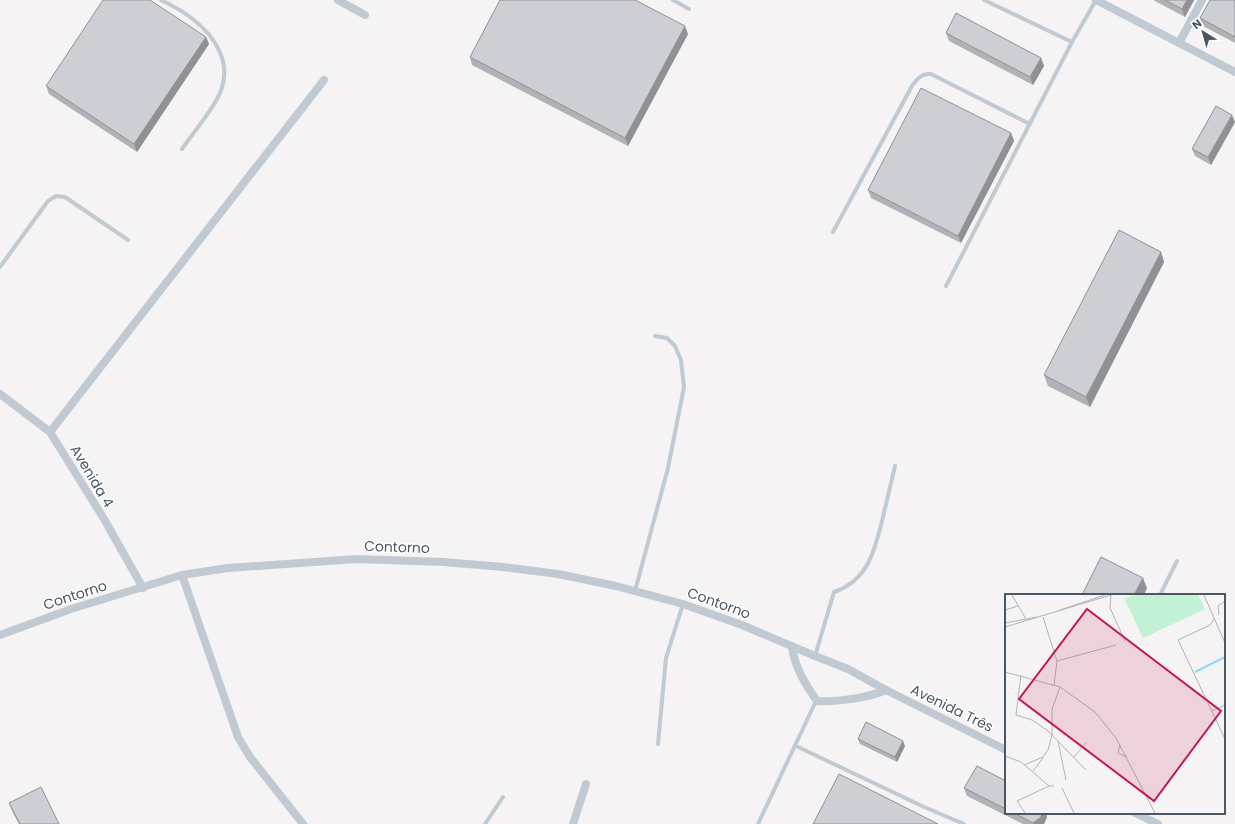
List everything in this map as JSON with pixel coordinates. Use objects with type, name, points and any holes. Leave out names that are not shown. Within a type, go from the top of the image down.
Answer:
[{"type":"street","points":[[338,0],[365,15]]},
{"type":"street","points":[[1096,0],[1235,72]]},
{"type":"street","points":[[1180,43],[1202,0]]},
{"type":"street","points":[[50,432],[324,80]]},
{"type":"street","name":"Avenida 4","points":[[0,394],[50,432],[104,519],[143,588]]},
{"type":"street","name":"Contorno","points":[[0,635],[71,609],[182,575],[228,568],[294,563],[357,559],[408,560],[503,567],[558,574],[635,590],[683,604],[742,625],[815,656]]},
{"type":"street","points":[[182,575],[238,737],[250,757],[303,824]]},
{"type":"street","points":[[792,646],[793,656],[798,670],[817,701],[875,695],[886,690]]},
{"type":"street","name":"Avenida Três","points":[[815,656],[848,669],[886,690],[1005,750]]},
{"type":"street","points":[[573,824],[586,784]]},
{"type":"street","points":[[1137,814],[1158,824]]},
{"type":"lane","points":[[161,0],[189,16],[199,24],[214,41],[224,63],[225,74],[217,99],[182,149]]},
{"type":"lane","points":[[673,0],[689,9]]},
{"type":"lane","points":[[984,0],[1072,42]]},
{"type":"lane","points":[[946,286],[1072,42],[1096,0]]},
{"type":"lane","points":[[833,232],[912,86],[921,76],[926,73],[932,74],[1030,124]]},
{"type":"lane","points":[[0,267],[48,201],[56,196],[65,197],[128,240]]},
{"type":"lane","points":[[635,590],[668,468],[684,386],[681,360],[675,346],[666,338],[655,336]]},
{"type":"lane","points":[[815,656],[834,592],[844,588],[863,572],[875,551],[895,466]]},
{"type":"lane","points":[[1160,594],[1177,561]]},
{"type":"lane","points":[[658,744],[666,658],[683,604]]},
{"type":"lane","points":[[758,824],[817,701]]},
{"type":"lane","points":[[796,746],[922,806],[964,824]]},
{"type":"lane","points":[[485,824],[502,797]]},
{"type":"building","points":[[103,0],[150,0],[206,37],[134,144],[46,86]]},
{"type":"building","points":[[500,0],[635,0],[685,26],[625,138],[470,57]]},
{"type":"building","points":[[1165,0],[1187,0],[1182,9]]},
{"type":"building","points":[[1210,0],[1235,0],[1235,37],[1200,18]]},
{"type":"building","points":[[956,13],[1041,58],[1030,77],[946,33]]},
{"type":"building","points":[[921,88],[1011,133],[958,236],[868,190]]},
{"type":"building","points":[[1216,106],[1232,115],[1208,157],[1192,149]]},
{"type":"building","points":[[1119,230],[1161,252],[1086,397],[1044,375]]},
{"type":"building","points":[[1101,557],[1143,578],[1135,594],[1082,594]]},
{"type":"building","points":[[866,722],[903,741],[895,757],[858,739]]},
{"type":"building","points":[[977,766],[1005,780],[1005,808],[964,788]]},
{"type":"building","points":[[839,774],[938,824],[813,824]]},
{"type":"building","points":[[41,787],[59,824],[20,824],[9,803]]},
{"type":"building","points":[[1016,814],[1042,814],[1041,817],[1033,823]]}]
